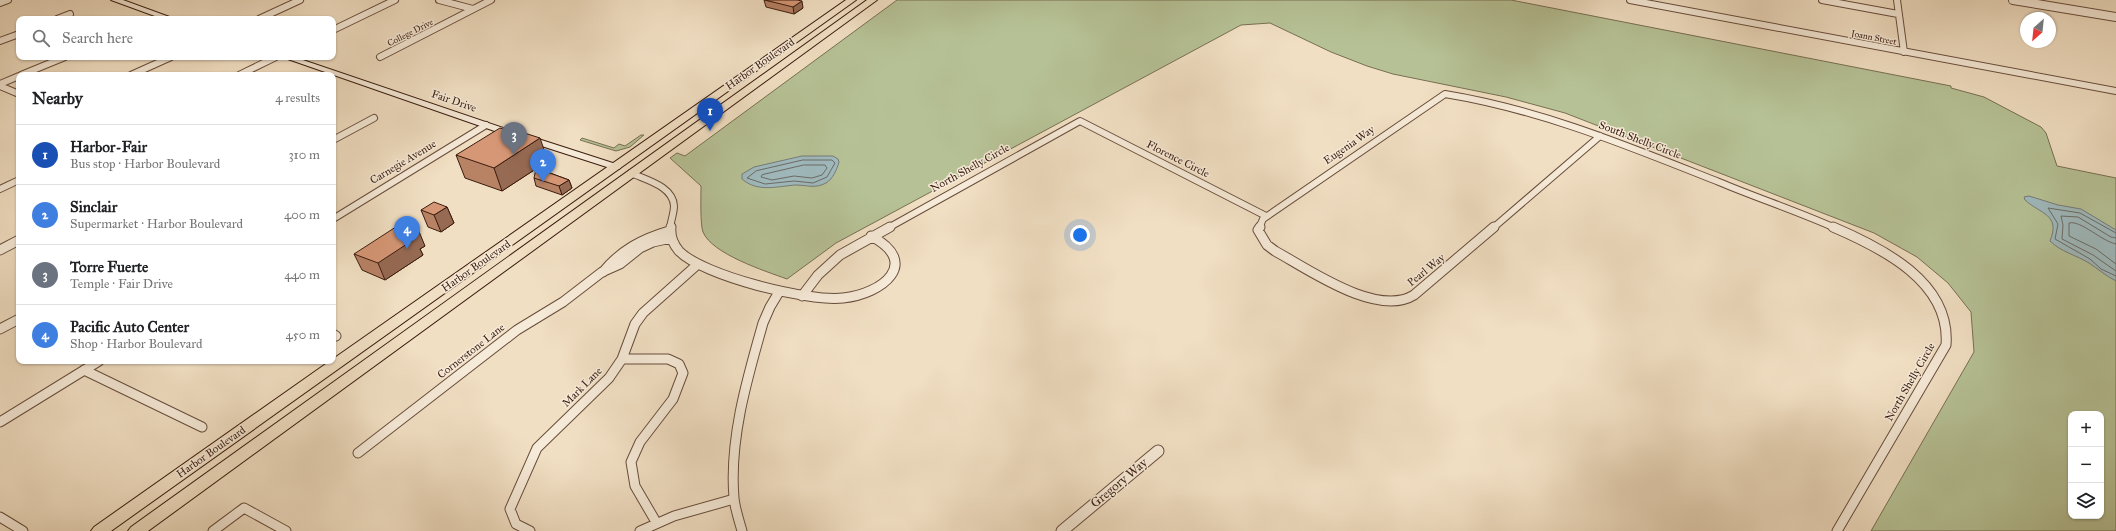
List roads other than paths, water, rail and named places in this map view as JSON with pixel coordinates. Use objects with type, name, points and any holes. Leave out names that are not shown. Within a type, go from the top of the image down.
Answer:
[{"type":"main road","points":[[115,0],[162,16]]},
{"type":"main road","name":"Harbor Boulevard","points":[[99,531],[852,0]]},
{"type":"main road","name":"Harbor Boulevard","points":[[136,531],[873,0]]},
{"type":"main road","name":"Fair Drive","points":[[295,60],[330,72]]},
{"type":"main road","name":"Fair Drive","points":[[336,74],[616,167]]},
{"type":"main road","points":[[616,167],[631,173]]},
{"type":"street","points":[[0,3],[8,0]]},
{"type":"street","points":[[263,16],[300,0]]},
{"type":"street","points":[[336,29],[395,0]]},
{"type":"street","points":[[439,0],[473,9]]},
{"type":"street","name":"College Drive","points":[[380,57],[491,0]]},
{"type":"street","name":"Joann Street","points":[[1630,0],[2116,92]]},
{"type":"street","points":[[1822,0],[1898,14]]},
{"type":"street","points":[[1897,0],[1904,52]]},
{"type":"street","points":[[2016,0],[2116,17]]},
{"type":"street","points":[[65,16],[70,14]]},
{"type":"street","points":[[0,41],[16,35]]},
{"type":"street","points":[[28,72],[58,60]]},
{"type":"street","points":[[138,72],[164,60]]},
{"type":"street","points":[[245,72],[270,60]]},
{"type":"street","points":[[0,85],[16,77]]},
{"type":"street","points":[[0,85],[16,93]]},
{"type":"street","name":"South Shelly Circle","points":[[1445,94],[1529,112],[1600,136],[1822,224]]},
{"type":"street","name":"Eugenia Way","points":[[1266,216],[1445,94]]},
{"type":"street","points":[[336,138],[374,118]]},
{"type":"street","name":"Florence Circle","points":[[1080,121],[1266,216]]},
{"type":"street","name":"North Shelly Circle","points":[[802,296],[818,274],[830,263],[871,236],[1080,121]]},
{"type":"street","name":"Carnegie Avenue","points":[[336,216],[486,125]]},
{"type":"street","name":"Pearl Way","points":[[1266,216],[1258,230],[1267,245],[1275,251],[1362,297],[1387,301],[1404,300],[1424,287],[1600,136]]},
{"type":"street","points":[[631,173],[659,187],[671,196],[674,206],[670,235],[681,253],[698,264],[779,292],[802,296],[853,298],[876,289],[890,276],[895,269],[896,261],[892,250],[871,236]]},
{"type":"street","points":[[0,188],[16,181]]},
{"type":"street","name":"North Shelly Circle","points":[[1822,224],[1868,244],[1904,266],[1936,297],[1942,309],[1948,332],[1946,345],[1837,531]]},
{"type":"street","name":"Cornerstone Lane","points":[[358,453],[517,330],[563,302],[602,272],[612,260],[622,252],[640,240],[670,235]]},
{"type":"street","name":"Cornerstone Lane","points":[[602,272],[620,264],[645,246],[670,235]]},
{"type":"street","points":[[0,250],[16,242]]},
{"type":"street","points":[[622,252],[625,255],[631,256]]},
{"type":"street","name":"Mark Lane","points":[[530,531],[516,524],[510,509],[537,448],[604,384],[622,359],[635,324],[643,313],[698,264]]},
{"type":"street","points":[[742,531],[734,499],[733,465],[736,434],[763,324],[772,303],[779,292]]},
{"type":"street","points":[[0,329],[16,321]]},
{"type":"street","points":[[622,359],[668,360],[679,364],[683,373],[673,399],[640,442],[631,462],[635,486],[656,522]]},
{"type":"street","points":[[0,422],[94,364]]},
{"type":"street","points":[[84,370],[202,427]]},
{"type":"street","name":"Gregory Way","points":[[1062,531],[1158,451]]},
{"type":"street","points":[[640,531],[656,522],[693,509],[734,499]]},
{"type":"street","points":[[213,531],[244,508],[286,531]]},
{"type":"street","points":[[0,517],[23,531]]},
{"type":"water","points":[[802,156],[833,156],[838,159],[839,162],[831,179],[818,186],[796,185],[768,188],[755,186],[742,179],[742,174],[754,167]]},
{"type":"water","points":[[2029,196],[2058,205],[2081,209],[2116,230],[2116,281],[2089,263],[2054,245],[2050,241],[2053,232],[2051,220],[2025,200],[2024,197]]},
{"type":"place","name":"Harbor-Fair","points":[[710,131]]},
{"type":"place","name":"Torre Fuerte","points":[[514,155]]},
{"type":"place","name":"Sinclair","points":[[543,182]]},
{"type":"place","name":"Pacific Auto Center","points":[[407,249]]}]
